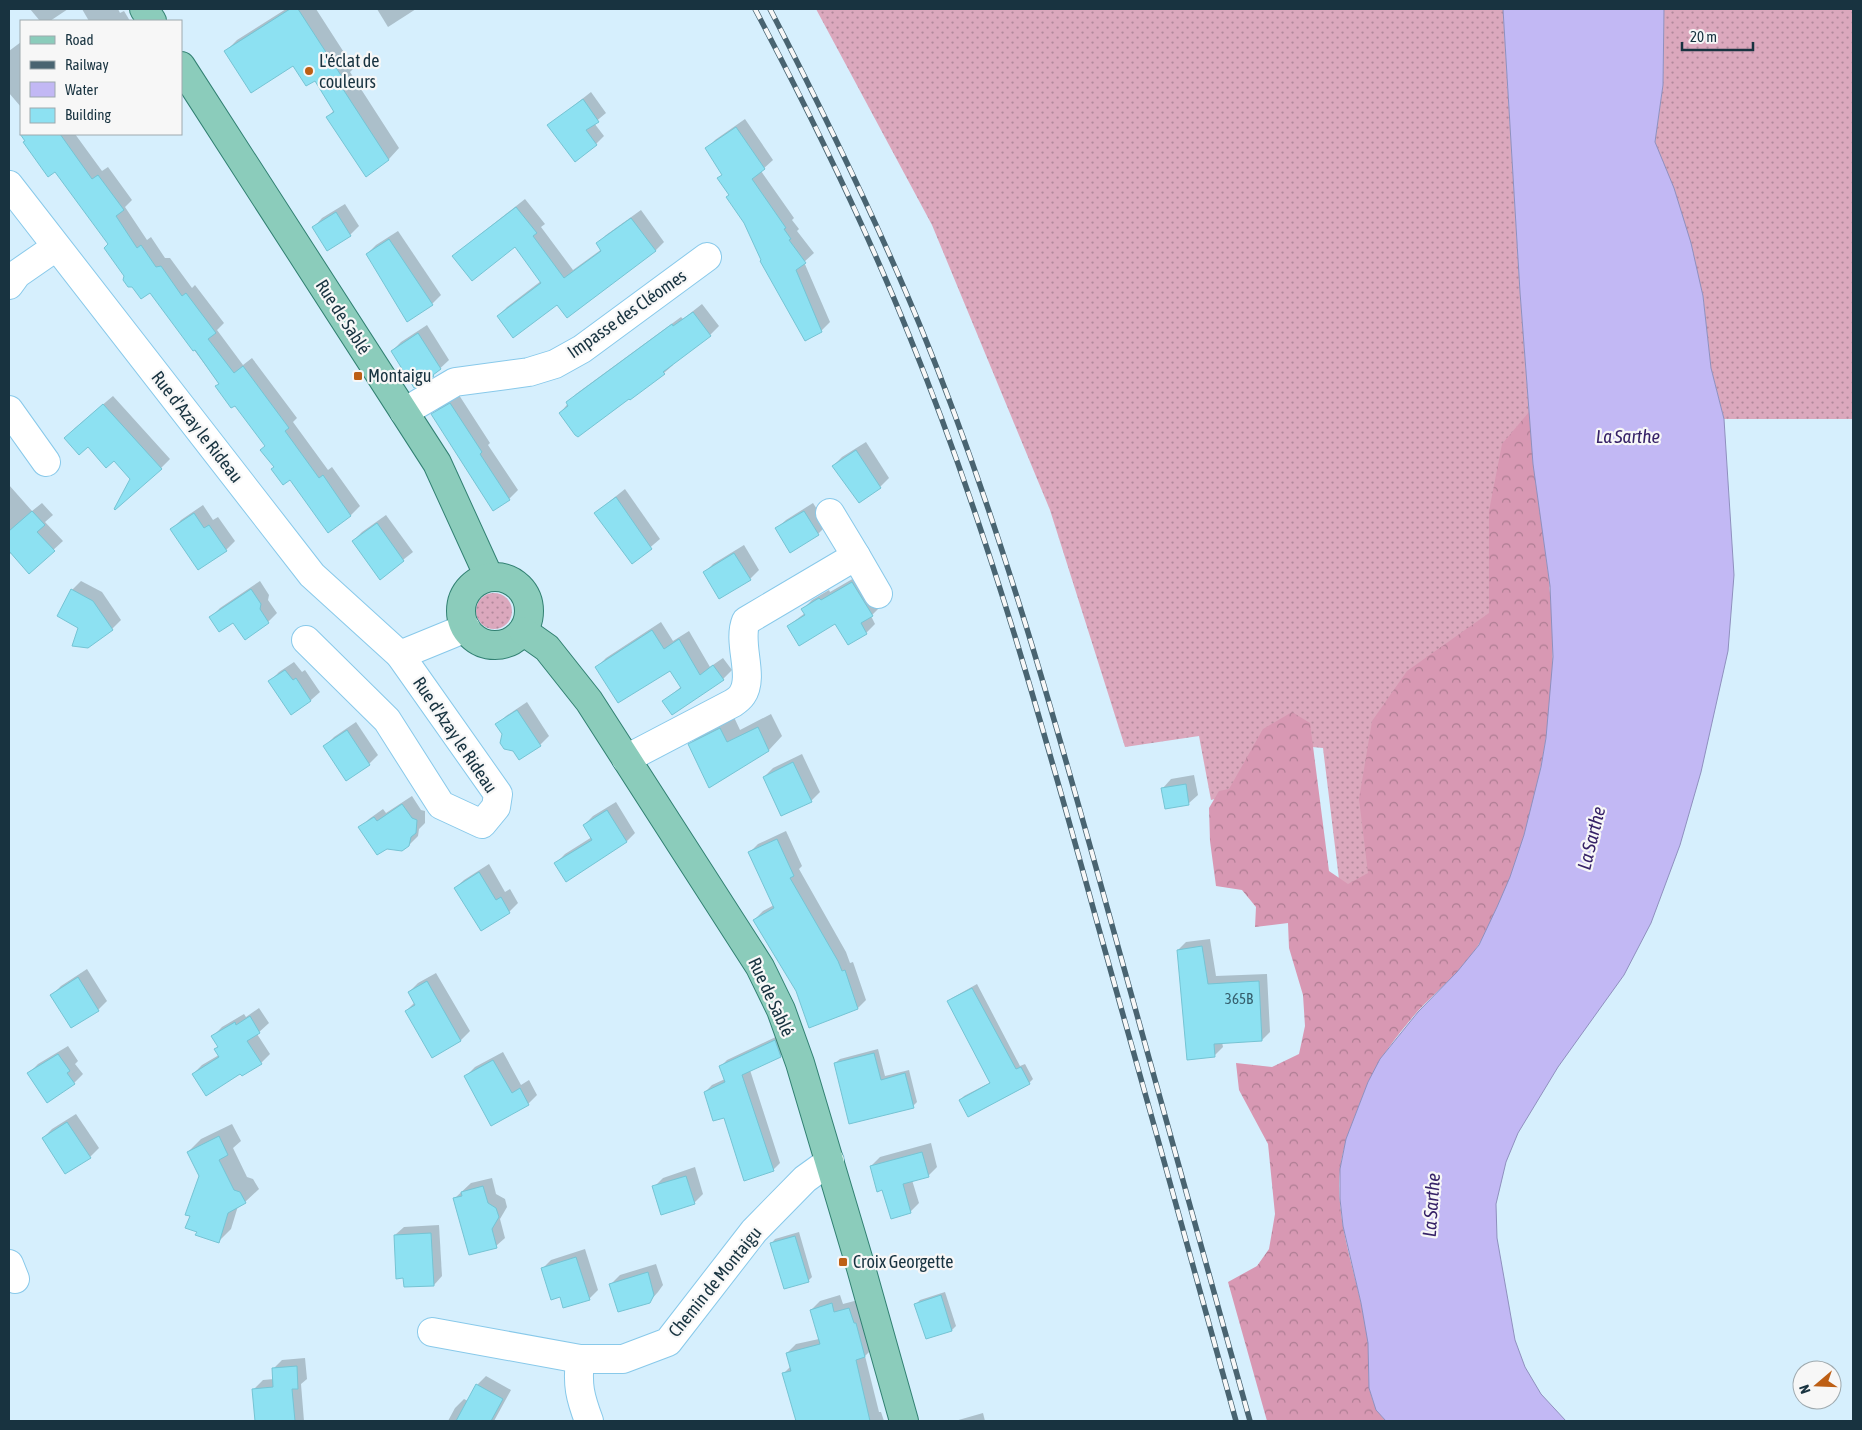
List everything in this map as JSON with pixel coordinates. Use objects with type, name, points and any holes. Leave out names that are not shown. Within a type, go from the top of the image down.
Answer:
[{"type":"main road","points":[[144,9],[151,20]]},
{"type":"main road","name":"Rue de Sablé","points":[[182,68],[437,463],[489,577]]},
{"type":"main road","points":[[489,577],[500,577],[511,581],[520,588],[526,598],[529,609],[528,620],[523,631],[505,643],[494,645],[473,637],[466,628],[462,618],[461,607],[470,587],[478,581],[489,577]]},
{"type":"main road","name":"Rue de Sablé","points":[[523,631],[547,648],[589,701],[760,967],[781,1010],[830,1161],[904,1421]]},
{"type":"street","name":"Rue d'Azay le Rideau","points":[[9,185],[312,575],[400,655],[498,794],[496,808],[482,824],[441,805],[387,720],[306,640]]},
{"type":"street","points":[[9,285],[17,274],[56,246]]},
{"type":"street","name":"Impasse des Cléomes","points":[[404,412],[455,382],[529,372],[555,364],[582,349],[708,257]]},
{"type":"street","points":[[9,410],[46,462]]},
{"type":"street","points":[[830,513],[878,594]]},
{"type":"street","points":[[626,759],[733,703],[742,696],[747,684],[742,629],[746,620],[856,556]]},
{"type":"street","name":"Rue d'Azay le Rideau","points":[[400,655],[466,628]]},
{"type":"street","name":"Chemin de Montaigu","points":[[432,1332],[580,1359],[623,1359],[668,1342],[754,1232],[805,1178],[830,1161]]},
{"type":"street","points":[[580,1359],[577,1381],[582,1404],[589,1421]]},
{"type":"shaded area","points":[[816,9],[1503,9],[1520,292],[1533,464],[1550,586],[1347,945],[1323,748],[1279,744],[1273,783],[1211,800],[1199,736],[1125,747],[1050,510],[932,225]]},
{"type":"shaded area","points":[[1664,9],[1853,9],[1853,419],[1724,419],[1711,368],[1703,296],[1655,142],[1663,85]]},
{"type":"shaded area","points":[[494,593],[507,598],[512,611],[507,624],[494,629],[481,624],[476,611],[481,598]]},
{"type":"green space","points":[[1529,412],[1549,583],[1553,652],[1551,699],[1545,744],[1531,811],[1509,881],[1490,924],[1466,963],[1417,1012],[1378,1064],[1368,1083],[1348,1137],[1340,1170],[1340,1207],[1367,1331],[1371,1395],[1379,1413],[1386,1421],[1267,1421],[1228,1282],[1257,1266],[1269,1249],[1275,1214],[1268,1144],[1239,1090],[1236,1063],[1272,1067],[1299,1054],[1305,1026],[1303,995],[1289,948],[1288,923],[1255,927],[1256,907],[1242,890],[1216,886],[1210,841],[1209,808],[1219,791],[1229,789],[1263,729],[1292,712],[1310,723],[1329,871],[1348,884],[1368,873],[1359,799],[1372,721],[1407,671],[1489,613],[1489,511],[1502,444]]},
{"type":"water","name":"La Sarthe","points":[[1503,9],[1664,9],[1663,85],[1655,142],[1674,188],[1691,243],[1703,296],[1711,368],[1724,419],[1734,575],[1728,651],[1701,772],[1680,845],[1651,923],[1624,975],[1558,1067],[1518,1133],[1506,1162],[1496,1204],[1497,1238],[1515,1340],[1525,1367],[1541,1394],[1566,1421],[1386,1421],[1376,1410],[1369,1388],[1368,1343],[1361,1303],[1343,1226],[1340,1199],[1340,1169],[1346,1139],[1368,1082],[1380,1059],[1418,1012],[1457,972],[1479,945],[1510,877],[1524,835],[1541,767],[1546,738],[1553,657],[1550,586],[1533,464],[1520,292]]},
{"type":"building","points":[[290,9],[298,9],[344,80],[339,83],[389,160],[366,177],[326,117],[334,112],[315,81],[306,86],[293,66],[251,93],[224,51]]},
{"type":"building","points":[[583,99],[599,122],[586,130],[597,145],[575,162],[547,125]]},
{"type":"building","points":[[736,127],[765,169],[752,179],[786,228],[784,229],[791,239],[789,240],[806,263],[796,270],[822,332],[805,341],[760,261],[744,223],[726,197],[729,195],[717,178],[722,175],[705,148]]},
{"type":"building","points":[[21,135],[61,135],[92,179],[98,175],[124,210],[116,216],[137,248],[141,245],[156,267],[161,266],[182,296],[186,293],[216,333],[208,339],[234,373],[243,366],[289,428],[285,431],[319,478],[323,475],[351,516],[328,533],[290,480],[283,485],[271,469],[274,467],[260,450],[265,446],[235,406],[231,408],[215,386],[219,384],[195,350],[193,351],[150,293],[141,299],[132,287],[128,287],[123,280],[124,276],[104,248],[108,244],[55,172],[48,177],[23,142],[25,141]]},
{"type":"building","points":[[516,207],[537,233],[533,236],[564,278],[601,251],[596,243],[631,218],[656,251],[567,318],[557,305],[513,338],[497,316],[541,283],[515,247],[472,281],[452,256]]},
{"type":"building","points":[[336,212],[351,236],[327,251],[312,227]]},
{"type":"building","points":[[389,239],[433,305],[407,322],[366,254]]},
{"type":"building","points":[[693,312],[711,336],[663,372],[665,374],[630,400],[578,437],[575,435],[559,413],[568,406],[566,402],[672,324],[673,326]]},
{"type":"building","points":[[418,333],[441,369],[434,376],[414,388],[391,351]]},
{"type":"building","points":[[450,403],[510,500],[493,511],[431,414]]},
{"type":"building","points":[[103,404],[162,469],[115,510],[130,479],[114,461],[106,468],[88,447],[79,455],[64,438]]},
{"type":"building","points":[[856,450],[881,488],[859,503],[832,466]]},
{"type":"building","points":[[616,497],[652,549],[632,564],[594,513]]},
{"type":"building","points":[[32,511],[45,525],[37,532],[55,551],[29,574],[9,551],[9,531]]},
{"type":"building","points":[[804,511],[819,535],[790,553],[775,528]]},
{"type":"building","points":[[194,513],[204,528],[209,525],[227,551],[198,570],[170,529]]},
{"type":"building","points":[[377,523],[404,561],[380,580],[352,541]]},
{"type":"building","points":[[734,553],[751,580],[719,599],[703,572]]},
{"type":"building","points":[[852,582],[873,616],[861,623],[867,634],[848,645],[835,624],[799,646],[787,626],[805,615],[801,609]]},
{"type":"building","points":[[71,589],[93,601],[113,630],[88,648],[72,646],[78,628],[57,616]]},
{"type":"building","points":[[251,589],[261,604],[260,609],[269,623],[245,640],[233,623],[219,632],[209,617]]},
{"type":"building","points":[[652,630],[664,649],[679,639],[700,675],[713,665],[724,680],[672,715],[662,701],[681,688],[670,671],[618,703],[595,667]]},
{"type":"building","points":[[285,670],[293,680],[296,678],[311,701],[291,715],[268,681]]},
{"type":"building","points":[[517,710],[541,746],[519,760],[513,751],[504,749],[500,743],[502,734],[495,724]]},
{"type":"building","points":[[758,727],[769,751],[709,788],[688,744],[720,728],[727,742]]},
{"type":"building","points":[[347,730],[370,765],[346,781],[323,746]]},
{"type":"building","points":[[793,762],[812,802],[781,816],[763,777]]},
{"type":"building","points":[[1186,784],[1189,805],[1165,809],[1161,788]]},
{"type":"building","points":[[402,804],[412,818],[417,820],[416,833],[411,837],[409,846],[402,851],[387,849],[377,855],[358,827],[374,817],[377,821]]},
{"type":"building","points":[[607,810],[627,842],[566,882],[554,863],[592,840],[583,825]]},
{"type":"building","points":[[777,839],[794,876],[790,878],[842,971],[845,970],[858,1009],[809,1028],[796,991],[753,920],[774,908],[748,852]]},
{"type":"building","points":[[479,872],[496,900],[501,897],[510,913],[481,931],[454,888]]},
{"type":"building","points":[[1202,946],[1208,984],[1259,981],[1262,1041],[1214,1044],[1215,1057],[1187,1060],[1177,950]]},
{"type":"building","points":[[78,977],[99,1011],[71,1028],[50,995]]},
{"type":"building","points":[[427,981],[461,1041],[432,1058],[405,1011],[415,1005],[408,992]]},
{"type":"building","points":[[972,988],[1016,1069],[1021,1067],[1030,1084],[968,1117],[959,1100],[990,1083],[947,1001]]},
{"type":"building","points":[[250,1016],[260,1033],[247,1041],[262,1064],[242,1076],[240,1074],[206,1096],[192,1074],[219,1057],[214,1049],[218,1047],[211,1036],[235,1022],[236,1025]]},
{"type":"building","points":[[775,1040],[781,1057],[742,1075],[774,1171],[744,1181],[724,1118],[713,1121],[704,1092],[725,1082],[719,1066]]},
{"type":"building","points":[[874,1053],[881,1080],[905,1073],[914,1108],[849,1124],[834,1063]]},
{"type":"building","points":[[58,1054],[70,1071],[67,1073],[75,1084],[47,1103],[27,1073]]},
{"type":"building","points":[[493,1060],[512,1093],[520,1088],[529,1105],[491,1126],[464,1076]]},
{"type":"building","points":[[67,1122],[91,1158],[65,1174],[42,1138]]},
{"type":"building","points":[[219,1136],[228,1155],[219,1160],[234,1190],[240,1192],[246,1203],[228,1213],[219,1243],[195,1235],[197,1232],[185,1228],[190,1216],[185,1215],[199,1176],[187,1152]]},
{"type":"building","points":[[922,1152],[929,1177],[903,1184],[911,1213],[891,1219],[882,1190],[877,1192],[870,1166]]},
{"type":"building","points":[[686,1176],[695,1204],[661,1215],[652,1186]]},
{"type":"building","points":[[483,1186],[488,1203],[496,1208],[499,1217],[492,1229],[497,1248],[469,1255],[453,1198],[462,1196],[461,1192]]},
{"type":"building","points":[[431,1233],[434,1286],[404,1287],[403,1278],[396,1279],[394,1235]]},
{"type":"building","points":[[795,1236],[809,1282],[784,1289],[770,1243]]},
{"type":"building","points":[[576,1257],[590,1300],[563,1308],[560,1297],[551,1300],[541,1268]]},
{"type":"building","points":[[648,1272],[654,1295],[650,1303],[618,1312],[609,1284]]},
{"type":"building","points":[[941,1295],[952,1331],[926,1339],[914,1304]]},
{"type":"building","points":[[832,1303],[834,1312],[849,1308],[854,1323],[856,1323],[865,1357],[856,1360],[870,1421],[796,1421],[782,1373],[791,1371],[786,1353],[820,1344],[810,1310]]},
{"type":"building","points":[[297,1366],[298,1389],[292,1389],[295,1421],[255,1421],[252,1389],[273,1387],[272,1368]]},
{"type":"building","points":[[476,1384],[503,1399],[491,1421],[456,1421]]},
{"type":"railway","points":[[755,9],[816,129],[874,252],[909,335],[964,479],[1034,699],[1236,1421]]},
{"type":"railway","points":[[770,9],[849,167],[904,287],[975,470],[1045,688],[1250,1421]]},
{"type":"place","name":"L'éclat de couleurs","points":[[309,71]]},
{"type":"place","name":"Montaigu","points":[[358,376]]},
{"type":"place","name":"Croix Georgette","points":[[843,1262]]}]
